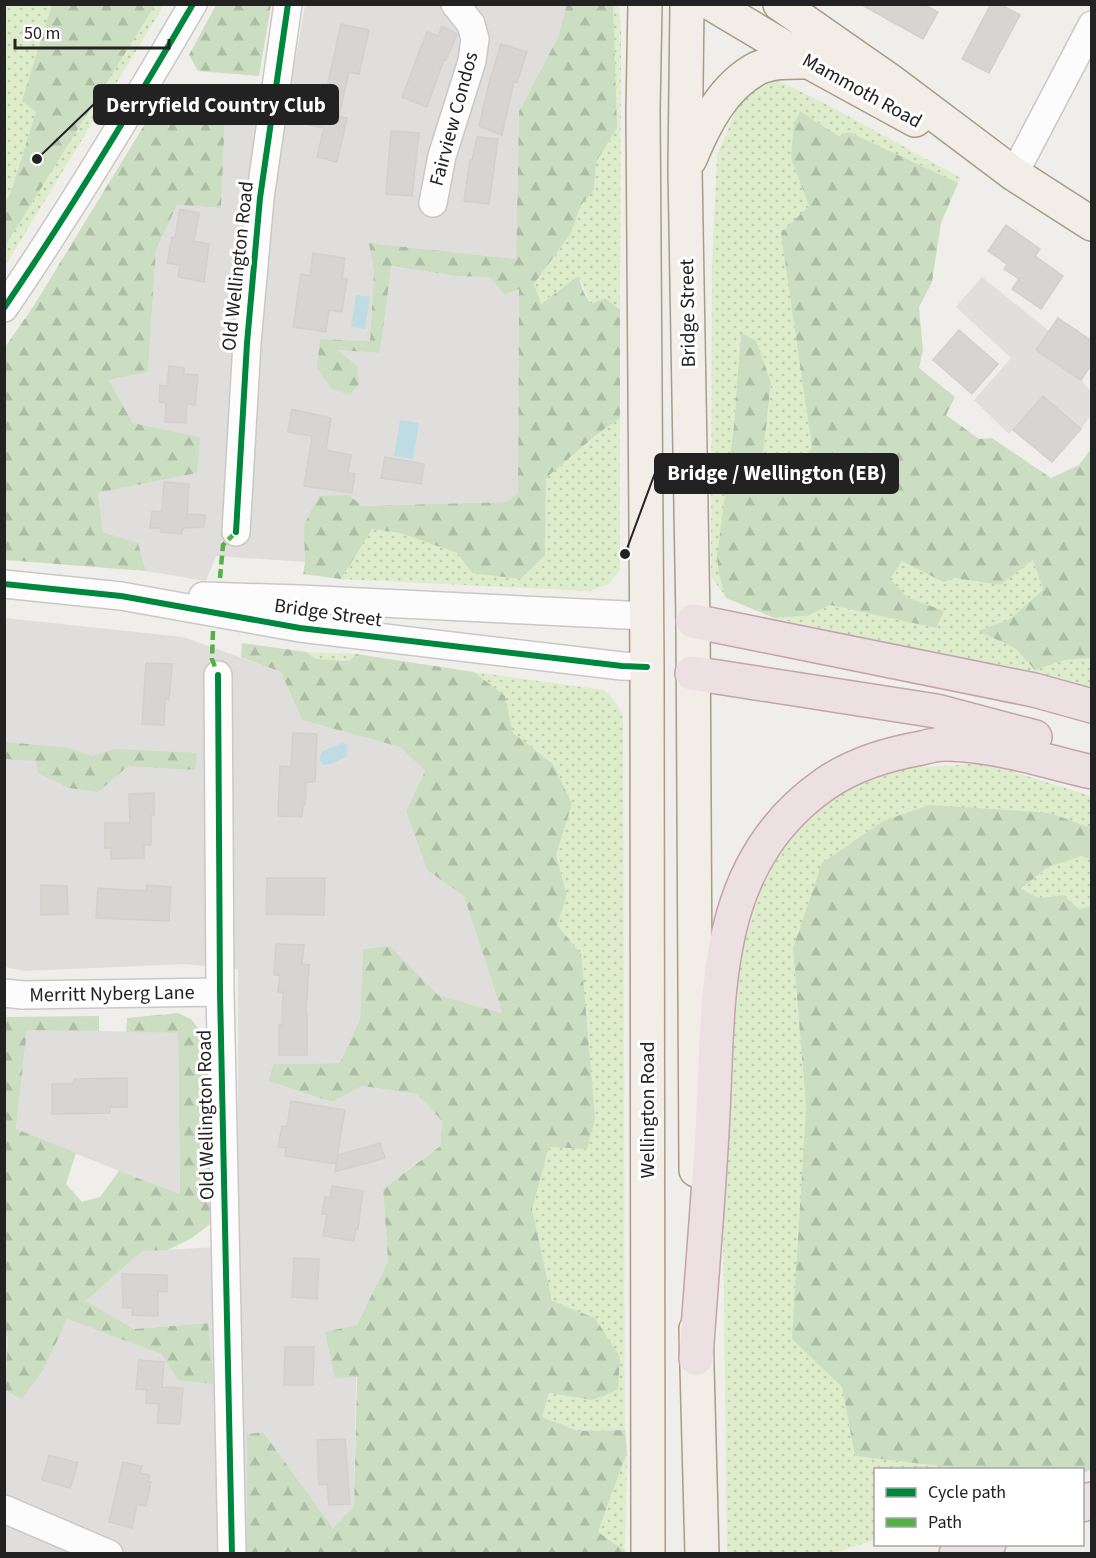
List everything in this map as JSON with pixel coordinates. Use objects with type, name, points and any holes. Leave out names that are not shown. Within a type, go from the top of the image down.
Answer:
[{"type":"highway","points":[[693,621],[1034,690],[1092,706]]},
{"type":"highway","points":[[692,674],[936,711],[1050,740],[1092,760]]},
{"type":"highway","points":[[696,1358],[721,969],[732,917],[744,885],[771,835],[801,803],[840,774],[897,752],[943,744],[992,749],[1092,772]]},
{"type":"highway","points":[[956,1554],[985,1546]]},
{"type":"main road","points":[[645,4],[643,121],[647,667]]},
{"type":"main road","name":"Bridge Street","points":[[647,667],[692,674],[685,169],[687,4]]},
{"type":"main road","name":"Mammoth Road","points":[[712,4],[809,62],[1014,174],[1092,224]]},
{"type":"main road","name":"Mammoth Road","points":[[780,4],[890,80],[1014,174]]},
{"type":"main road","points":[[685,169],[701,133],[717,106],[742,79],[760,67],[781,62],[809,62]]},
{"type":"main road","name":"Bridge Street","points":[[646,616],[693,621]]},
{"type":"main road","name":"Wellington Road","points":[[647,667],[648,1554]]},
{"type":"main road","points":[[692,674],[695,873],[696,1358],[702,1554]]},
{"type":"street","points":[[4,308],[31,269],[144,88],[193,4]]},
{"type":"street","name":"Old Wellington Road","points":[[236,532],[247,343],[260,198],[288,4]]},
{"type":"street","name":"Fairview Condos","points":[[432,203],[445,146],[472,61],[475,39],[471,24],[455,4]]},
{"type":"street","points":[[1014,174],[1092,25]]},
{"type":"street","name":"Bridge Street","points":[[4,584],[121,596],[300,628],[647,667]]},
{"type":"street","name":"Bridge Street","points":[[121,596],[299,599],[646,616]]},
{"type":"street","name":"Old Wellington Road","points":[[218,675],[220,992],[232,1554]]},
{"type":"street","name":"Merritt Nyberg Lane","points":[[4,993],[23,995],[220,992]]},
{"type":"street","points":[[4,1509],[109,1554]]},
{"type":"shaded area","points":[[305,5],[567,5],[558,37],[519,111],[516,259],[369,243],[374,272],[370,341],[320,339],[338,350],[380,353],[390,266],[455,276],[490,277],[519,289],[518,495],[507,502],[362,506],[349,495],[305,525],[305,562],[216,556],[206,581],[146,571],[138,543],[103,532],[98,493],[197,473],[199,437],[133,423],[109,380],[148,372],[156,250],[177,205],[221,208],[225,117],[285,119]]},
{"type":"shaded area","points":[[982,277],[1049,331],[1037,350],[1081,380],[1091,392],[1091,415],[1081,429],[1043,396],[1009,434],[974,400],[1011,358],[956,307]]},
{"type":"shaded area","points":[[5,618],[183,637],[281,672],[302,720],[400,747],[425,771],[406,811],[427,869],[464,896],[502,1013],[438,995],[390,946],[363,949],[360,1019],[340,1063],[273,1064],[268,1081],[332,1102],[362,1086],[418,1094],[442,1121],[440,1145],[383,1189],[388,1261],[357,1325],[354,1506],[333,1528],[263,1432],[247,1434],[247,1553],[5,1554],[5,1389],[45,1367],[67,1319],[161,1354],[178,1380],[208,1323],[134,1329],[86,1301],[142,1251],[238,1246],[238,969],[184,964],[25,971],[5,967]]},
{"type":"shaded area","points":[[27,1029],[178,1033],[180,1195],[16,1130]]},
{"type":"shaded area","points":[[8,1335],[5,1389],[5,1336]]},
{"type":"green space","points":[[567,4],[613,5],[617,128],[596,162],[594,190],[581,205],[571,233],[534,284],[541,304],[578,276],[591,304],[605,298],[620,310],[620,418],[596,435],[546,478],[545,555],[520,579],[472,573],[457,553],[400,533],[372,529],[341,579],[303,574],[304,525],[319,496],[349,495],[362,506],[506,502],[518,494],[519,289],[504,294],[490,277],[455,276],[391,266],[380,353],[338,350],[357,366],[359,384],[350,395],[332,389],[317,368],[320,339],[370,341],[374,272],[369,243],[516,259],[519,111],[558,37]]},
{"type":"green space","points":[[5,5],[164,5],[5,266]]},
{"type":"green space","points":[[52,5],[155,5],[5,246],[5,203],[11,192],[36,112],[22,101]]},
{"type":"green space","points":[[216,5],[271,5],[259,76],[198,71],[189,55]]},
{"type":"green space","points":[[613,5],[619,5],[621,32],[620,310],[605,298],[591,304],[578,276],[540,304],[534,284],[571,233],[581,205],[594,190],[596,162],[617,128]]},
{"type":"green space","points":[[779,81],[826,104],[961,178],[958,183],[849,132],[840,136],[800,111],[791,158],[809,206],[806,407],[812,448],[791,474],[759,489],[771,383],[741,334],[719,575],[726,598],[711,576],[712,267],[717,156],[738,106],[760,83]]},
{"type":"green space","points":[[800,111],[839,136],[849,132],[958,183],[941,223],[932,282],[919,307],[923,350],[919,368],[955,397],[946,415],[979,439],[992,438],[1051,478],[1079,465],[1091,449],[1091,658],[1065,660],[1035,670],[1015,648],[978,631],[1010,619],[1043,590],[1033,560],[1000,585],[955,578],[943,582],[902,561],[890,579],[907,597],[944,611],[936,628],[830,605],[807,616],[774,618],[726,598],[719,575],[717,556],[734,426],[741,333],[756,341],[771,383],[759,489],[791,474],[812,448],[781,233],[809,206],[791,158],[794,124]]},
{"type":"green space","points":[[151,114],[225,117],[221,208],[177,205],[156,250],[148,372],[109,380],[133,423],[200,437],[197,473],[98,493],[103,532],[138,543],[146,571],[5,560],[5,347],[33,307]]},
{"type":"green space","points":[[620,418],[620,570],[609,584],[589,591],[341,579],[371,529],[400,533],[457,553],[472,573],[545,555],[546,478],[596,435]]},
{"type":"green space","points":[[1033,560],[1043,590],[1010,619],[979,631],[1015,648],[1035,670],[1065,660],[1091,658],[1091,693],[1038,675],[774,618],[807,616],[830,605],[936,628],[943,611],[907,597],[889,579],[902,561],[943,582],[955,578],[999,585]]},
{"type":"green space","points":[[242,643],[306,652],[316,659],[349,661],[356,654],[474,672],[505,696],[513,733],[553,764],[572,804],[556,855],[567,895],[557,925],[581,954],[595,1119],[587,1149],[549,1147],[532,1209],[552,1301],[595,1318],[620,1357],[618,1390],[592,1400],[549,1393],[542,1417],[578,1431],[625,1430],[627,1452],[598,1532],[625,1553],[247,1553],[247,1434],[263,1432],[333,1528],[354,1506],[357,1377],[335,1378],[325,1332],[357,1325],[388,1261],[383,1189],[440,1146],[442,1121],[417,1094],[362,1086],[332,1102],[268,1081],[273,1064],[340,1063],[360,1019],[363,949],[390,946],[438,995],[502,1013],[464,896],[427,870],[406,811],[425,771],[400,747],[302,720],[281,672],[241,657]]},
{"type":"green space","points":[[306,652],[356,654],[349,661],[316,659]]},
{"type":"green space","points":[[474,672],[604,690],[614,700],[623,715],[625,1430],[578,1431],[542,1417],[549,1393],[592,1400],[595,1318],[552,1301],[532,1209],[549,1147],[581,954],[557,925],[567,895],[556,855],[572,804],[553,764],[513,733],[505,696]]},
{"type":"green space","points":[[5,742],[70,748],[92,756],[115,749],[197,753],[195,770],[128,766],[98,792],[69,788],[38,773],[36,761],[5,759]]},
{"type":"green space","points":[[985,763],[1091,796],[1091,828],[1050,813],[883,821],[822,863],[793,948],[806,1107],[793,1339],[842,1387],[855,1456],[950,1468],[874,1468],[874,1540],[833,1553],[727,1554],[723,1217],[732,1054],[742,951],[765,876],[795,829],[831,797],[896,769]]},
{"type":"green space","points":[[930,805],[1050,813],[1091,828],[1091,860],[1082,856],[1048,867],[1021,889],[1039,898],[1063,895],[1079,909],[1091,906],[1092,1469],[1084,1473],[1084,1468],[950,1468],[855,1456],[842,1387],[792,1339],[806,1107],[793,948],[822,863],[883,821]]},
{"type":"green space","points":[[1082,856],[1091,860],[1091,906],[1079,909],[1063,895],[1039,898],[1021,890],[1048,867]]},
{"type":"green space","points":[[178,1013],[191,1019],[207,1039],[210,1224],[192,1238],[168,1250],[142,1251],[86,1301],[134,1329],[208,1323],[214,1384],[178,1380],[161,1354],[67,1319],[45,1367],[22,1399],[5,1390],[8,1336],[4,1336],[5,1017],[99,1016],[99,1031],[27,1030],[16,1129],[76,1153],[66,1184],[82,1202],[100,1197],[119,1171],[180,1194],[178,1033],[126,1032],[127,1018]]},
{"type":"green space","points":[[627,1452],[625,1551],[598,1532]]},
{"type":"water","points":[[356,295],[370,297],[365,329],[351,327]]},
{"type":"water","points":[[400,420],[419,423],[413,459],[394,456]]},
{"type":"water","points":[[342,743],[347,745],[347,756],[324,765],[320,758],[323,751]]},
{"type":"building","points":[[860,4],[923,4],[938,12],[923,39]]},
{"type":"building","points":[[991,4],[1000,4],[1020,15],[989,73],[962,59]]},
{"type":"building","points":[[341,24],[369,30],[359,74],[349,72],[339,116],[347,118],[337,162],[317,157],[324,128],[308,125],[315,89],[326,92]]},
{"type":"building","points":[[442,26],[457,34],[446,60],[444,59],[427,107],[402,97],[427,32],[438,36]]},
{"type":"building","points":[[501,44],[527,52],[517,82],[514,81],[502,135],[479,126]]},
{"type":"building","points":[[391,131],[419,133],[412,196],[386,194]]},
{"type":"building","points":[[477,137],[498,139],[489,204],[464,201],[470,160],[472,160]]},
{"type":"building","points":[[180,209],[199,213],[194,241],[209,244],[204,282],[178,277],[180,265],[167,263],[172,237],[175,238]]},
{"type":"building","points":[[1006,225],[1040,249],[1035,256],[1063,276],[1041,309],[1012,289],[1019,279],[1004,269],[1007,264],[988,251]]},
{"type":"building","points":[[313,253],[345,258],[342,279],[347,279],[342,312],[329,310],[326,332],[293,327],[301,274],[310,276]]},
{"type":"building","points":[[1058,318],[1092,341],[1092,364],[1081,380],[1036,350]]},
{"type":"building","points":[[959,330],[998,364],[972,394],[933,360]]},
{"type":"building","points":[[169,366],[184,368],[184,374],[198,375],[195,405],[187,404],[186,423],[165,422],[166,403],[159,402],[160,385],[167,386]]},
{"type":"building","points":[[1043,396],[1081,429],[1052,462],[1013,430]]},
{"type":"building","points":[[292,409],[331,418],[326,450],[351,455],[348,473],[355,474],[352,493],[304,486],[312,436],[288,432]]},
{"type":"building","points":[[385,457],[424,464],[421,484],[381,478]]},
{"type":"building","points":[[164,482],[189,484],[187,514],[205,515],[204,527],[183,528],[182,534],[161,532],[161,528],[150,528],[152,511],[162,512]]},
{"type":"building","points":[[146,663],[172,664],[169,700],[165,699],[164,725],[142,724]]},
{"type":"building","points":[[293,733],[317,734],[315,782],[306,782],[302,817],[278,816],[280,766],[291,767]]},
{"type":"building","points":[[154,793],[151,845],[144,845],[144,858],[111,859],[111,848],[105,848],[105,823],[130,823],[129,794]]},
{"type":"building","points":[[267,878],[325,878],[324,915],[266,914]]},
{"type":"building","points":[[41,885],[67,886],[68,914],[41,915]]},
{"type":"building","points":[[147,885],[171,887],[169,921],[96,918],[98,888],[146,891]]},
{"type":"building","points":[[276,944],[304,945],[302,964],[309,965],[306,1013],[307,1055],[279,1055],[279,1025],[282,1025],[283,992],[278,992],[280,975],[274,975]]},
{"type":"building","points":[[127,1078],[127,1107],[110,1107],[110,1113],[52,1114],[52,1084],[73,1084],[74,1079]]},
{"type":"building","points":[[291,1101],[345,1110],[336,1164],[285,1156],[286,1148],[278,1147],[282,1126],[287,1127]]},
{"type":"building","points":[[380,1143],[385,1158],[335,1172],[338,1155]]},
{"type":"building","points":[[332,1186],[363,1191],[358,1229],[356,1228],[354,1241],[323,1236],[327,1215],[322,1214],[325,1197],[330,1198]]},
{"type":"building","points":[[294,1258],[319,1259],[317,1299],[292,1297]]},
{"type":"building","points":[[122,1274],[167,1275],[167,1292],[158,1291],[158,1316],[132,1315],[133,1308],[123,1308]]},
{"type":"building","points":[[285,1347],[314,1347],[313,1385],[284,1385]]},
{"type":"building","points":[[139,1360],[164,1362],[162,1387],[183,1388],[180,1424],[157,1423],[159,1404],[146,1403],[147,1390],[136,1389]]},
{"type":"building","points":[[345,1439],[350,1504],[329,1505],[327,1484],[319,1485],[317,1440]]},
{"type":"building","points":[[49,1455],[78,1463],[70,1488],[42,1480]]},
{"type":"building","points":[[123,1462],[142,1466],[140,1473],[150,1475],[148,1482],[151,1482],[146,1506],[137,1504],[132,1528],[109,1522]]},
{"type":"marked path","points":[[220,578],[223,545],[236,532]]},
{"type":"marked path","points":[[213,631],[212,659],[218,675]]},
{"type":"cycle path","points":[[4,308],[101,158],[193,4]]},
{"type":"cycle path","points":[[236,532],[247,343],[260,198],[288,4]]},
{"type":"cycle path","points":[[4,584],[121,596],[300,628],[647,667]]},
{"type":"cycle path","points":[[218,675],[220,992],[232,1554]]},
{"type":"place","name":"Derryfield Country Club","points":[[37,159]]},
{"type":"place","name":"Bridge / Wellington (EB)","points":[[625,554]]}]
